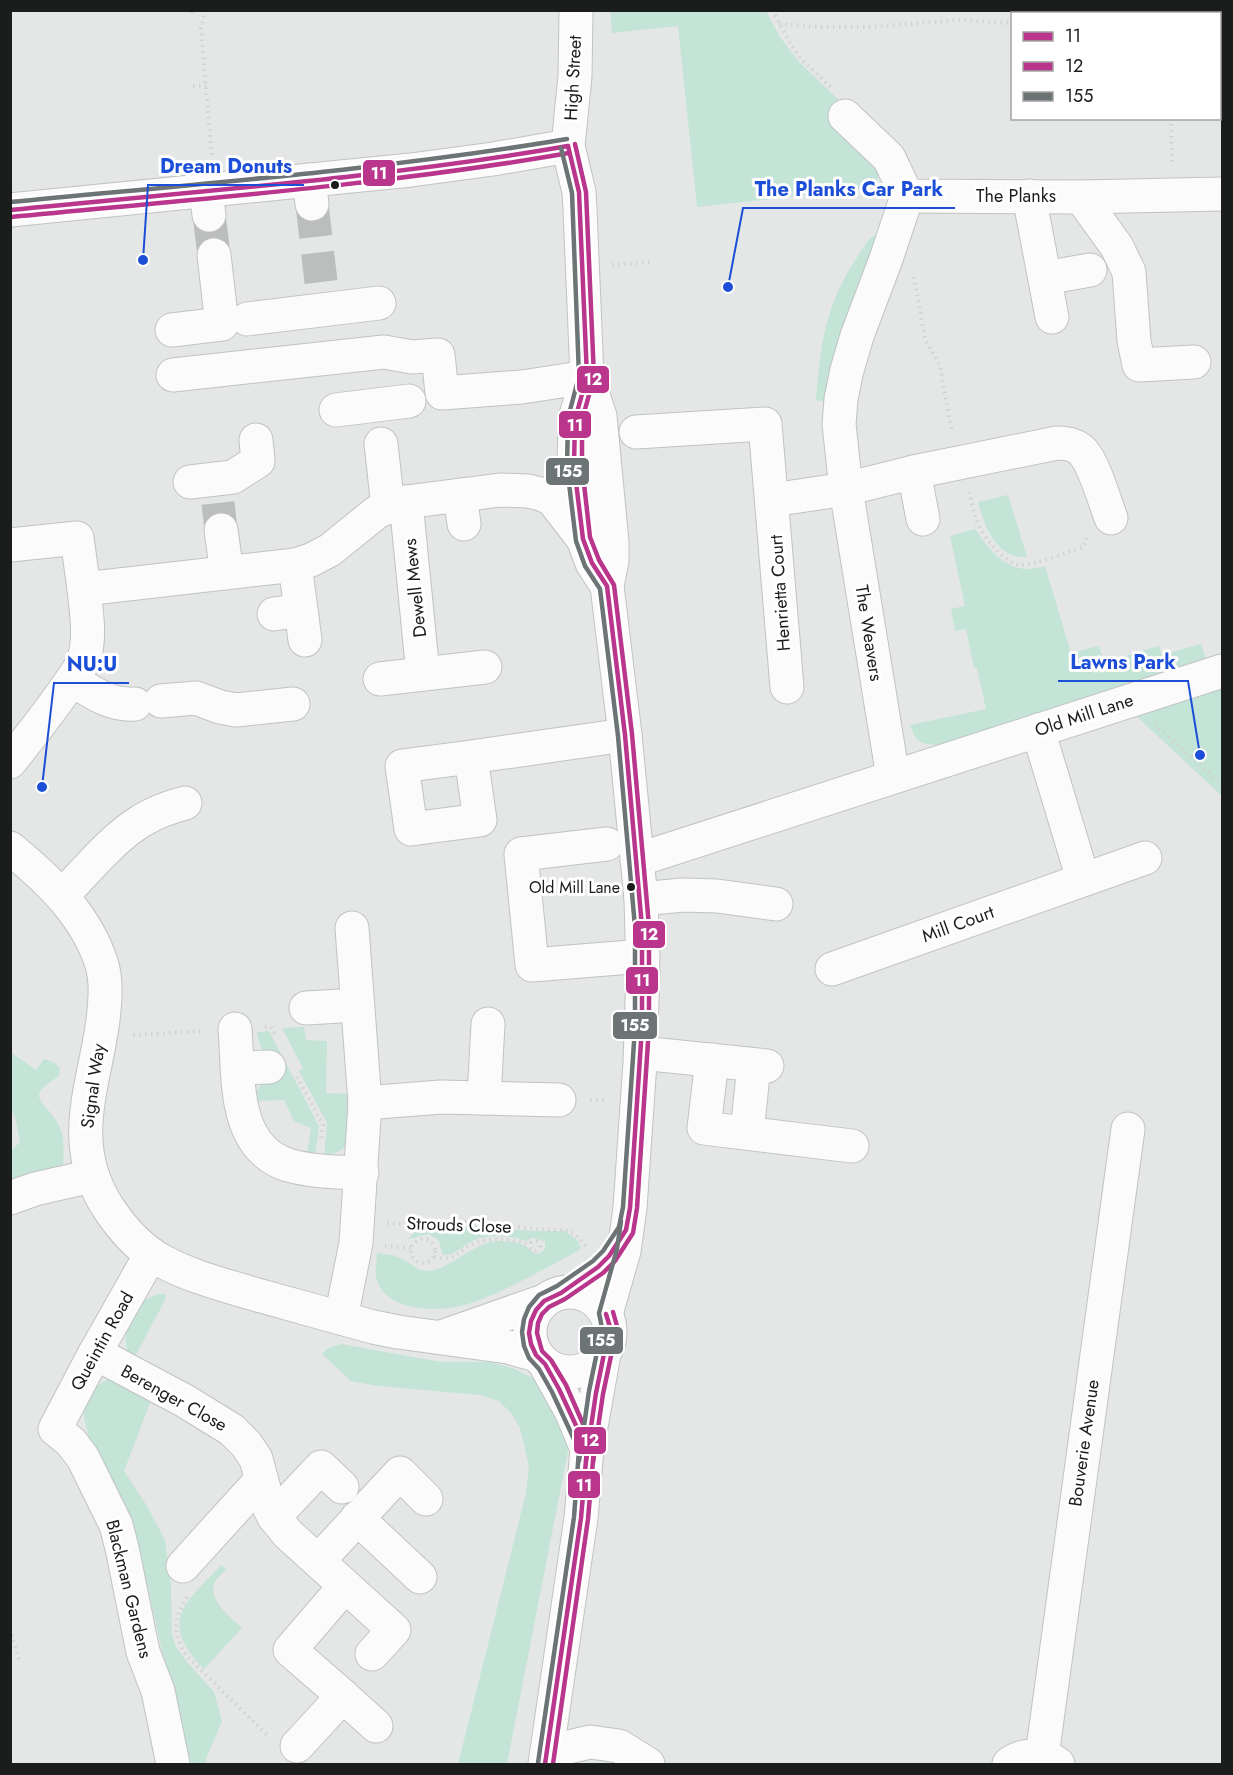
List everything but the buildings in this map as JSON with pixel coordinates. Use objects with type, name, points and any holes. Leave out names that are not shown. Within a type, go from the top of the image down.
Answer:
[{"type":"street","name":"High Street","points":[[576,10],[575,76],[568,146],[579,192],[587,378]]},
{"type":"street","points":[[845,116],[889,158],[908,196]]},
{"type":"street","points":[[10,210],[311,192],[423,169],[568,146]]},
{"type":"street","name":"The Planks","points":[[908,196],[1081,197],[1222,194]]},
{"type":"street","name":"The Weavers","points":[[893,777],[846,489],[839,424],[841,399],[857,336],[908,196]]},
{"type":"street","points":[[1029,196],[1052,318]]},
{"type":"street","points":[[1081,197],[1117,247],[1129,272],[1138,365],[1194,362]]},
{"type":"street","points":[[172,330],[222,324],[214,255]]},
{"type":"street","points":[[1045,278],[1090,270]]},
{"type":"street","points":[[248,319],[323,296],[380,303]]},
{"type":"street","points":[[173,375],[384,352],[412,357],[438,356],[442,393],[522,387],[587,378]]},
{"type":"street","points":[[587,378],[575,419],[573,452],[583,538],[592,563],[607,586]]},
{"type":"street","points":[[587,378],[600,416],[612,542],[612,561],[607,586],[625,735],[641,899],[644,956],[631,1197],[624,1251],[606,1314]]},
{"type":"street","points":[[336,410],[378,422],[409,401]]},
{"type":"street","name":"Dewell Mews","points":[[378,422],[397,504],[423,674]]},
{"type":"street","name":"Henrietta Court","points":[[636,432],[765,424],[787,687]]},
{"type":"street","points":[[227,573],[211,499],[233,477],[258,460],[256,440]]},
{"type":"street","points":[[772,500],[846,489],[914,472],[1066,443],[1083,451],[1088,459],[1110,518]]},
{"type":"street","points":[[914,472],[923,519]]},
{"type":"street","points":[[84,589],[295,565],[330,550],[377,512],[397,504],[462,510],[512,490],[541,494],[552,500],[583,538]]},
{"type":"street","points":[[10,545],[77,538],[87,622],[84,659],[72,680],[10,762]]},
{"type":"street","points":[[293,621],[295,565]]},
{"type":"street","points":[[380,679],[485,667]]},
{"type":"street","name":"Old Mill Lane","points":[[637,860],[1222,671]]},
{"type":"street","points":[[72,680],[110,702],[124,705],[196,698],[236,710],[293,704]]},
{"type":"street","points":[[1038,730],[1083,879]]},
{"type":"street","points":[[471,757],[625,735]]},
{"type":"street","points":[[62,896],[138,822],[185,802]]},
{"type":"street","points":[[607,844],[521,854],[532,965],[644,956]]},
{"type":"street","name":"Signal Way","points":[[10,849],[62,896],[82,923],[102,967],[105,1004],[86,1114],[87,1151],[92,1176],[103,1199],[132,1239],[163,1262],[198,1277],[398,1332],[508,1347],[540,1360]]},
{"type":"street","name":"Mill Court","points":[[832,969],[1145,858]]},
{"type":"street","points":[[641,899],[683,895],[717,896],[776,904]]},
{"type":"street","points":[[341,1318],[355,1252],[362,1173],[364,1103],[352,927]]},
{"type":"street","points":[[306,1008],[357,1005]]},
{"type":"street","points":[[484,1098],[488,1024]]},
{"type":"street","points":[[235,1029],[253,1068],[240,1099],[246,1125],[256,1144],[281,1163],[326,1171],[362,1173]]},
{"type":"street","points":[[640,1053],[761,1065],[747,1133]]},
{"type":"street","points":[[712,1060],[704,1128],[852,1146]]},
{"type":"street","points":[[364,1103],[441,1097],[559,1100]]},
{"type":"street","name":"Bouverie Avenue","points":[[1050,1760],[1128,1129]]},
{"type":"street","points":[[10,1198],[35,1189],[92,1176]]},
{"type":"street","points":[[587,1449],[571,1411],[531,1344],[529,1333],[531,1321],[536,1310],[552,1297],[598,1267],[626,1230]]},
{"type":"street","name":"Queintin Road","points":[[55,1429],[151,1254]]},
{"type":"street","points":[[552,1297],[574,1292],[587,1296],[606,1314],[610,1327],[587,1449],[555,1760]]},
{"type":"street","name":"Signal Way","points":[[436,1338],[552,1297]]},
{"type":"street","name":"Berenger Close","points":[[95,1353],[201,1410],[232,1430],[246,1444],[256,1459],[265,1495],[274,1517],[288,1534],[394,1630],[372,1654]]},
{"type":"street","points":[[540,1360],[557,1370],[570,1373],[583,1371],[595,1364],[604,1354]]},
{"type":"street","name":"Blackman Gardens","points":[[55,1429],[71,1442],[83,1458],[116,1525],[143,1652],[158,1691],[172,1764]]},
{"type":"street","points":[[274,1517],[321,1467],[342,1487]]},
{"type":"street","points":[[318,1561],[400,1473],[426,1499]]},
{"type":"street","points":[[188,1578],[261,1480]]},
{"type":"street","points":[[362,1513],[420,1577]]},
{"type":"street","points":[[345,1586],[290,1650],[376,1726]]},
{"type":"street","points":[[285,1743],[343,1696]]},
{"type":"street","points":[[555,1760],[590,1742],[619,1746],[648,1764]]},
{"type":"street","points":[[1009,1764],[1020,1757],[1031,1755],[1050,1760]]},
{"type":"path","points":[[205,10],[201,29],[206,85],[210,198]]},
{"type":"path","points":[[772,10],[803,62],[853,107],[845,116]]},
{"type":"path","points":[[779,24],[869,27],[959,20],[1011,23]]},
{"type":"path","points":[[193,86],[206,85]]},
{"type":"path","points":[[1171,120],[1172,168]]},
{"type":"path","points":[[886,259],[914,277],[925,339],[940,366],[960,463],[976,520],[985,537],[1005,559],[1020,565],[1083,547],[1110,518]]},
{"type":"path","points":[[611,265],[653,262]]},
{"type":"path","points":[[1136,698],[1141,712],[1222,785]]},
{"type":"path","name":"Strouds Close","points":[[358,1220],[427,1226],[481,1222],[539,1230],[563,1230],[574,1233],[588,1249]]},
{"type":"path","points":[[434,1257],[434,1246],[429,1240],[419,1239],[413,1245],[411,1253],[417,1261],[426,1262],[434,1257],[448,1259],[455,1257],[471,1245],[495,1239],[506,1239],[530,1245]]},
{"type":"path","points":[[188,1578],[186,1598],[177,1616],[176,1632],[179,1644],[186,1655],[285,1743]]},
{"type":"path","points":[[10,1629],[20,1663]]},
{"type":"green space","points":[[610,11],[766,11],[780,37],[798,61],[846,107],[881,158],[877,184],[873,188],[697,207],[678,26],[612,33]]},
{"type":"green space","points":[[880,233],[826,402],[816,400],[826,325],[838,290],[862,249],[870,239]]},
{"type":"green space","points":[[1008,495],[1027,557],[1007,553],[993,540],[978,502]]},
{"type":"green space","points":[[975,529],[996,555],[1013,566],[1033,569],[1045,566],[1071,653],[1099,646],[1104,662],[1159,646],[1162,655],[1201,644],[1206,659],[939,745],[920,741],[914,736],[910,725],[986,709],[966,629],[955,631],[951,609],[965,606],[950,536]]},
{"type":"green space","points":[[1222,683],[1222,796],[1134,714]]},
{"type":"green space","points":[[304,1027],[306,1040],[327,1041],[326,1093],[349,1094],[349,1137],[343,1149],[324,1158],[327,1123],[299,1071],[303,1068],[282,1028]]},
{"type":"green space","points":[[269,1031],[319,1126],[315,1156],[307,1154],[311,1128],[294,1121],[284,1100],[254,1101],[263,1082],[266,1054],[262,1049],[257,1032]]},
{"type":"green space","points":[[10,1052],[36,1070],[44,1059],[55,1063],[60,1068],[59,1076],[48,1083],[39,1094],[42,1103],[60,1127],[64,1150],[63,1167],[11,1185],[11,1151],[20,1142],[15,1117],[11,1110]]},
{"type":"green space","points":[[467,1225],[532,1231],[565,1231],[577,1240],[581,1248],[512,1286],[459,1306],[416,1308],[390,1298],[381,1288],[376,1276],[377,1253],[404,1259],[421,1270],[429,1271],[447,1265],[473,1249],[491,1242],[518,1243],[537,1254],[545,1249],[545,1242],[539,1239],[531,1238],[527,1241],[513,1237],[490,1236],[469,1243],[454,1253],[443,1255],[439,1241],[429,1234],[408,1239],[415,1232],[414,1228]]},
{"type":"green space","points":[[159,1294],[166,1294],[165,1300],[132,1362],[126,1342],[129,1322],[133,1312],[140,1304]]},
{"type":"green space","points":[[341,1344],[441,1362],[490,1362],[512,1368],[533,1378],[548,1392],[567,1433],[568,1451],[507,1764],[458,1764],[526,1493],[529,1466],[520,1428],[511,1413],[499,1401],[480,1395],[378,1386],[351,1381],[322,1354],[328,1348]]},
{"type":"green space","points":[[109,1378],[144,1391],[150,1403],[124,1471],[147,1506],[165,1540],[171,1586],[172,1634],[176,1647],[214,1692],[222,1721],[206,1764],[187,1764],[141,1557],[89,1438],[84,1418],[85,1399],[95,1387]]},
{"type":"green space","points":[[221,1565],[226,1569],[216,1580],[214,1594],[216,1601],[242,1628],[204,1669],[182,1638],[179,1625],[181,1614],[187,1603]]},
{"type":"tunnel","points":[[312,204],[321,282]]},
{"type":"tunnel","points":[[209,215],[214,255]]},
{"type":"tunnel","points":[[218,503],[221,530]]},
{"type":"transit line","name":"155","points":[[10,202],[359,168],[567,139]]},
{"type":"transit line","name":"12","points":[[553,1764],[588,1519],[594,1449],[566,1385],[551,1360],[542,1351],[537,1333],[538,1323],[542,1314],[549,1307],[603,1273],[615,1261],[633,1233],[637,1208],[649,1027],[649,926],[632,734],[614,585],[599,560],[590,537],[582,466],[582,420],[594,377],[586,192],[575,144]]},
{"type":"transit line","name":"11","points":[[10,210],[360,175],[568,146]]},
{"type":"transit line","name":"11","points":[[545,1764],[581,1518],[587,1449],[559,1389],[545,1364],[536,1355],[529,1333],[536,1310],[544,1301],[561,1293],[598,1267],[609,1256],[626,1230],[630,1208],[642,1027],[642,927],[625,735],[607,586],[592,563],[583,539],[574,466],[575,419],[587,377],[579,192],[568,146]]},
{"type":"transit line","name":"155","points":[[538,1763],[574,1517],[579,1450],[552,1392],[539,1369],[529,1358],[522,1332],[529,1307],[539,1295],[557,1286],[593,1261],[603,1251],[619,1227],[623,1207],[635,1027],[635,927],[618,736],[600,589],[585,566],[576,541],[567,467],[568,418],[579,376],[572,193],[561,148]]},
{"type":"transit line","name":"12","points":[[11,217],[361,183],[569,153]]},
{"type":"transit line","name":"155","points":[[579,1461],[589,1391],[602,1339],[599,1313],[617,1249],[621,1221]]},
{"type":"transit line","name":"12","points":[[593,1462],[603,1394],[616,1342],[617,1326],[613,1312]]},
{"type":"transit line","name":"11","points":[[586,1461],[596,1393],[609,1341],[610,1327],[606,1314]]},
{"type":"place","name":"Dream Donuts","points":[[143,260]]},
{"type":"place","name":"The Planks Car Park","points":[[728,287]]},
{"type":"place","name":"Lawns Park","points":[[1200,755]]},
{"type":"place","name":"NU:U","points":[[42,787]]},
{"type":"place","name":"Old Mill Lane","points":[[631,887]]}]
